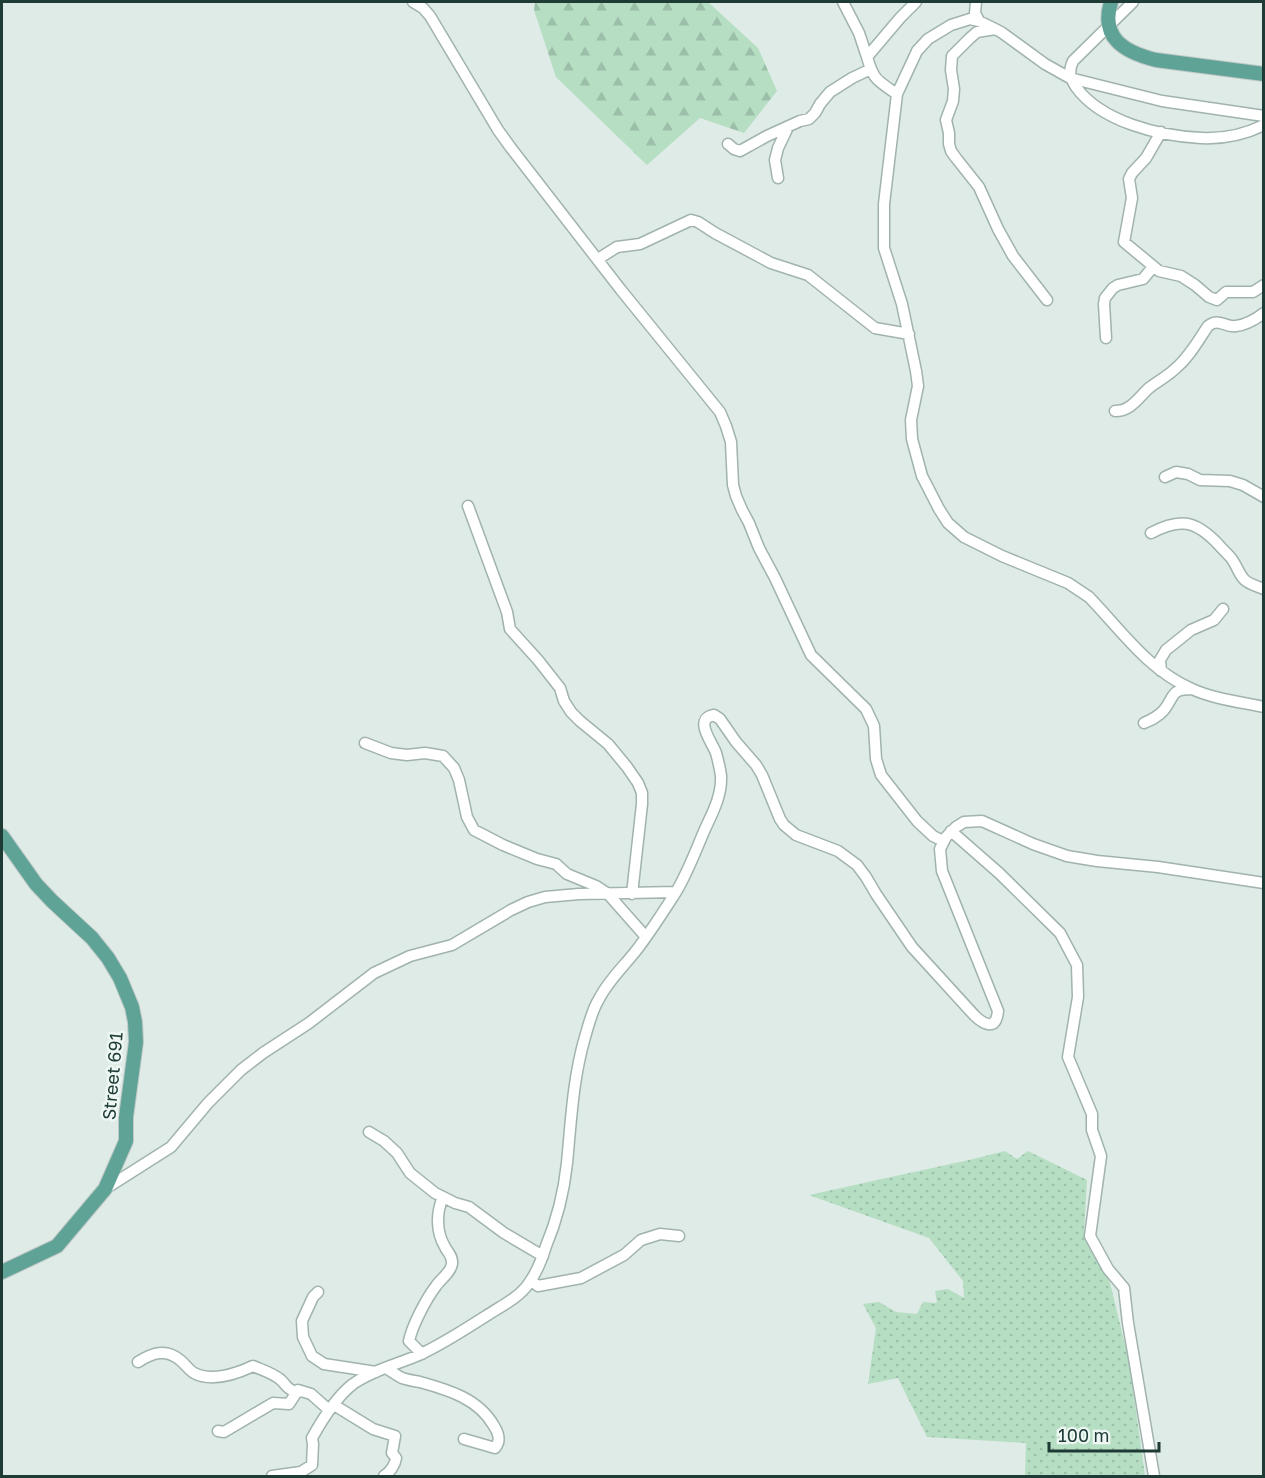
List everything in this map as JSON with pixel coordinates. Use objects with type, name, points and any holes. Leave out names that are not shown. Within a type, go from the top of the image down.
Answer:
[{"type":"main road","points":[[1111,2],[1109,27],[1112,34],[1117,41],[1133,53],[1156,60],[1263,74]]},
{"type":"main road","name":"Street 691","points":[[2,836],[36,884],[108,958],[120,978],[132,1007],[136,1042],[126,1117],[126,1141],[105,1189],[57,1246],[2,1272]]},
{"type":"street","points":[[413,2],[430,16],[498,130],[621,290],[720,412],[731,442],[733,485],[736,496],[811,655],[866,709],[874,726],[876,759],[881,775],[917,821],[933,836],[943,841]]},
{"type":"street","points":[[843,2],[859,33],[872,74],[877,81],[897,94]]},
{"type":"street","points":[[867,57],[916,2]]},
{"type":"street","points":[[976,2],[975,13],[979,21]]},
{"type":"street","points":[[1134,2],[1073,61],[1070,78],[1083,97],[1096,107],[1124,121],[1161,132],[1202,138],[1226,137],[1263,125]]},
{"type":"street","points":[[1263,116],[1162,101],[1070,78],[1045,64],[995,29],[970,19],[951,25],[928,39],[917,51],[897,94],[884,204],[884,248],[902,304],[918,387],[911,420],[912,439],[922,476],[948,523],[964,537],[983,547],[1082,591],[1127,640],[1161,671],[1192,689],[1213,697],[1263,707]]},
{"type":"street","points":[[995,29],[977,32],[952,56],[953,101],[946,120],[949,144],[956,158],[979,187],[1013,256],[1047,300]]},
{"type":"street","points":[[728,144],[740,151],[767,136],[812,117],[830,92],[871,69]]},
{"type":"street","points":[[778,178],[774,160],[788,127]]},
{"type":"street","points":[[1161,132],[1146,158],[1129,179],[1132,198],[1123,238],[1126,245],[1159,271],[1181,276],[1212,299],[1217,300],[1226,292],[1253,292],[1263,285]]},
{"type":"street","points":[[598,259],[617,248],[640,244],[691,220],[771,263],[808,275],[875,328],[909,334]]},
{"type":"street","points":[[1106,338],[1105,298],[1118,285],[1143,279],[1153,267]]},
{"type":"street","points":[[1115,411],[1127,409],[1147,390],[1174,370],[1212,323],[1221,322],[1234,327],[1253,320],[1263,313]]},
{"type":"street","points":[[1165,477],[1176,472],[1188,474],[1200,480],[1230,481],[1243,485],[1263,497]]},
{"type":"street","points":[[468,506],[507,612],[510,629],[560,688],[571,712],[608,744],[638,783],[642,793],[642,804],[632,894]]},
{"type":"street","points":[[1152,532],[1181,523],[1191,524],[1201,529],[1232,558],[1247,582],[1263,589]]},
{"type":"street","points":[[1161,671],[1160,660],[1166,650],[1191,630],[1214,620],[1223,609]]},
{"type":"street","points":[[1143,723],[1153,719],[1164,710],[1175,691],[1192,689]]},
{"type":"street","points":[[272,1476],[297,1475],[312,1465],[312,1438],[322,1420],[353,1385],[381,1370],[422,1354],[459,1334],[516,1297],[531,1281],[554,1226],[567,1164],[571,1108],[578,1066],[594,1009],[605,989],[646,937],[676,892],[717,802],[721,789],[721,777],[716,752],[705,730],[704,723],[708,717],[714,715],[720,719],[756,765],[784,825],[796,835],[838,850],[857,865],[900,930],[924,961],[986,1025],[995,1020],[998,1011],[942,871],[940,849],[943,841],[951,831],[964,822],[982,820],[1033,844],[1067,856],[1263,883]]},
{"type":"street","points":[[365,743],[392,753],[408,755],[424,753],[443,756],[454,768],[467,817],[474,830],[503,845],[556,864],[567,874],[609,894],[646,937]]},
{"type":"street","points":[[951,831],[999,873],[1060,933],[1077,965],[1078,997],[1068,1057],[1092,1114],[1092,1130],[1101,1156],[1090,1236],[1108,1269],[1124,1288],[1154,1476]]},
{"type":"street","points":[[105,1189],[171,1147],[208,1103],[241,1070],[309,1023],[374,972],[410,956],[452,945],[496,918],[528,902],[545,897],[676,892]]},
{"type":"street","points":[[369,1132],[384,1141],[397,1153],[410,1173],[435,1193],[469,1207],[504,1233],[543,1256]]},
{"type":"street","points":[[422,1354],[409,1341],[411,1332],[434,1288],[452,1263],[437,1219],[443,1197]]},
{"type":"street","points":[[531,1281],[538,1286],[580,1278],[624,1255],[641,1240],[660,1234],[678,1236]]},
{"type":"street","points":[[318,1292],[313,1297],[302,1321],[303,1337],[312,1356],[324,1364],[381,1370],[449,1391],[473,1402],[491,1420],[499,1441],[495,1448],[464,1439]]},
{"type":"street","points":[[138,1362],[159,1352],[172,1354],[195,1373],[210,1377],[236,1373],[253,1366],[271,1374],[287,1388],[297,1393]]},
{"type":"street","points":[[218,1431],[224,1432],[273,1403],[289,1404],[298,1390],[311,1394],[332,1408],[373,1429],[395,1436],[392,1453],[396,1458],[395,1463],[389,1473],[384,1476]]},
{"type":"green space","points":[[535,2],[708,2],[758,48],[777,91],[744,133],[700,118],[647,165],[556,77],[534,10]]},
{"type":"green space","points":[[1005,1151],[1017,1159],[1028,1151],[1087,1180],[1084,1231],[1110,1283],[1129,1361],[1145,1476],[1025,1476],[1026,1443],[927,1437],[898,1378],[868,1384],[876,1328],[863,1304],[879,1302],[896,1312],[917,1314],[923,1302],[937,1303],[935,1291],[948,1289],[964,1298],[963,1281],[929,1238],[809,1195]]}]
